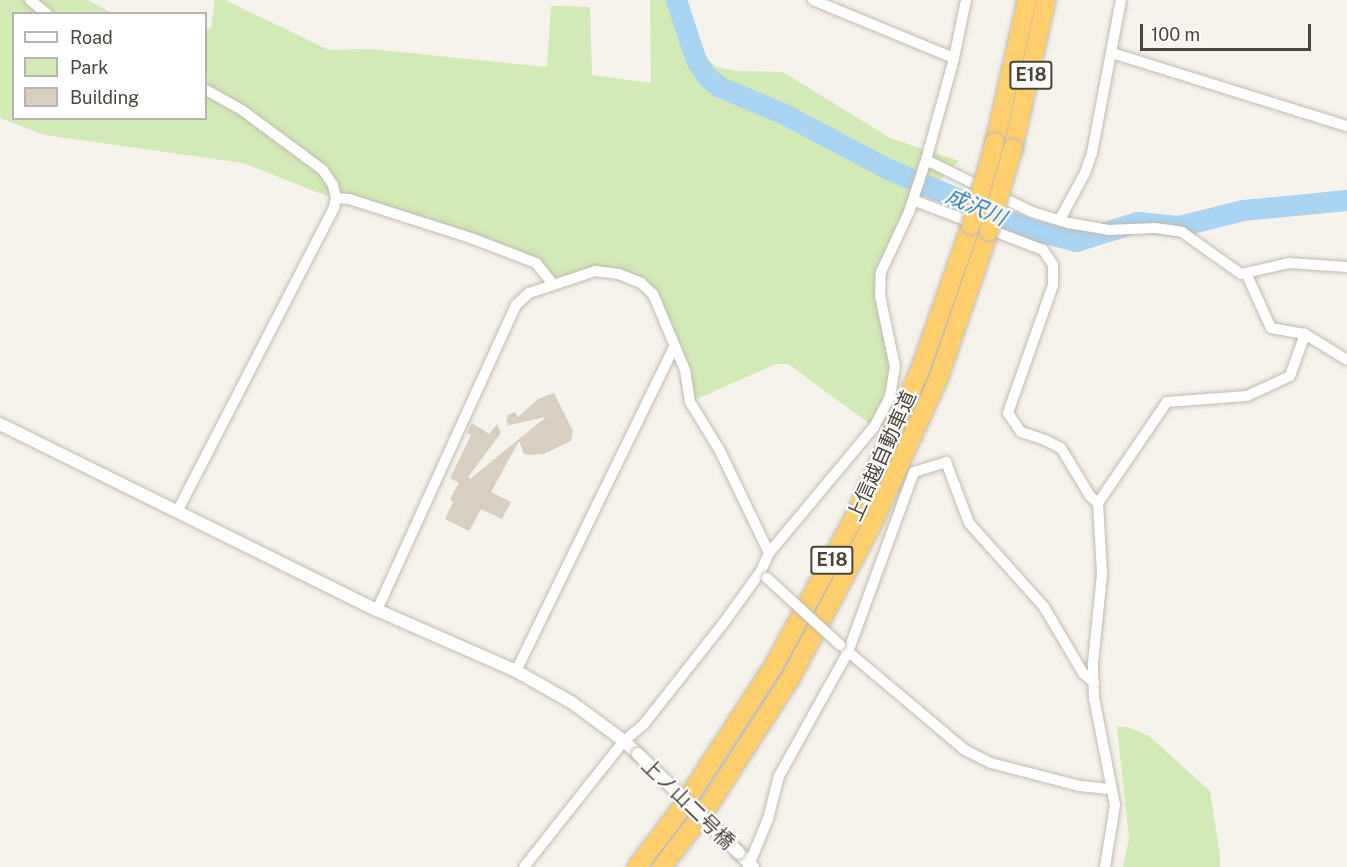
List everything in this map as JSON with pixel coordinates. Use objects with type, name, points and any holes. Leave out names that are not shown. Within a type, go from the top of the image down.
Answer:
[{"type":"highway","name":"上信越自動車道","points":[[638,867],[692,791],[773,667],[855,516],[920,370],[948,297],[995,142],[1027,0]]},
{"type":"highway","name":"上信越自動車道","points":[[662,867],[705,811],[749,745],[833,601],[872,525],[934,387],[990,231],[1013,148],[1046,0]]},
{"type":"street","points":[[30,0],[45,12]]},
{"type":"street","points":[[813,0],[954,58]]},
{"type":"street","points":[[524,867],[624,741],[644,724],[764,575],[769,553],[874,427],[890,397],[895,367],[880,296],[880,272],[896,243],[926,160],[954,58],[966,0]]},
{"type":"street","points":[[1060,219],[1085,173],[1092,153],[1122,0]]},
{"type":"street","points":[[1112,54],[1347,126]]},
{"type":"street","points":[[178,510],[334,208],[336,198],[333,185],[324,170],[242,111],[207,91]]},
{"type":"street","points":[[926,160],[1032,212],[1108,230],[1155,228],[1182,232],[1241,274],[1289,263],[1347,267]]},
{"type":"street","points":[[336,198],[349,199],[471,238],[536,263],[553,284]]},
{"type":"street","points":[[913,200],[1044,250],[1053,265],[1053,285],[1008,413],[1021,432],[1061,448],[1090,496],[1098,503]]},
{"type":"street","points":[[377,610],[516,305],[529,293],[595,271],[619,274],[641,283],[653,294],[662,309],[674,347],[685,370],[690,402],[720,451],[769,553]]},
{"type":"street","points":[[1246,273],[1271,328],[1305,334],[1347,360]]},
{"type":"street","points":[[1105,867],[1115,819],[1115,805],[1094,682],[1102,574],[1098,503],[1167,402],[1247,396],[1290,376],[1305,334]]},
{"type":"street","points":[[516,671],[674,347]]},
{"type":"street","name":"上ノ山二号橋","points":[[0,424],[377,610],[516,671],[571,702],[624,741],[750,866]]},
{"type":"street","points":[[750,866],[768,819],[779,776],[844,648],[914,472],[946,462],[969,523],[1044,607],[1083,673],[1094,682]]},
{"type":"street","points":[[764,575],[844,648],[965,750],[991,764],[1080,786],[1111,789]]},
{"type":"green space","points":[[0,0],[88,0],[110,12],[12,12],[12,120],[207,120],[207,28],[211,29],[215,0],[225,0],[329,50],[371,49],[547,67],[551,6],[590,7],[592,75],[651,83],[650,0],[671,0],[698,54],[717,67],[735,71],[783,72],[890,138],[959,161],[909,211],[881,272],[891,369],[874,427],[788,364],[776,364],[690,402],[662,309],[641,283],[595,271],[553,284],[536,263],[319,193],[243,163],[45,135],[0,118]]},
{"type":"green space","points":[[1117,727],[1128,727],[1149,736],[1210,791],[1220,867],[1123,867],[1129,838]]},
{"type":"building","points":[[554,393],[573,431],[571,441],[544,454],[530,455],[524,454],[519,441],[491,492],[511,502],[502,519],[481,509],[469,531],[445,519],[453,502],[450,499],[459,483],[450,478],[471,435],[467,433],[472,423],[489,434],[497,424],[501,433],[468,477],[470,479],[546,417],[506,426],[509,423],[506,423],[508,415],[515,412],[518,417],[538,399]]},
{"type":"waterway","name":"成沢川","points":[[676,0],[696,60],[707,77],[720,87],[782,113],[888,169],[1027,228],[1076,241],[1137,222],[1179,226],[1243,210],[1347,200]]}]
